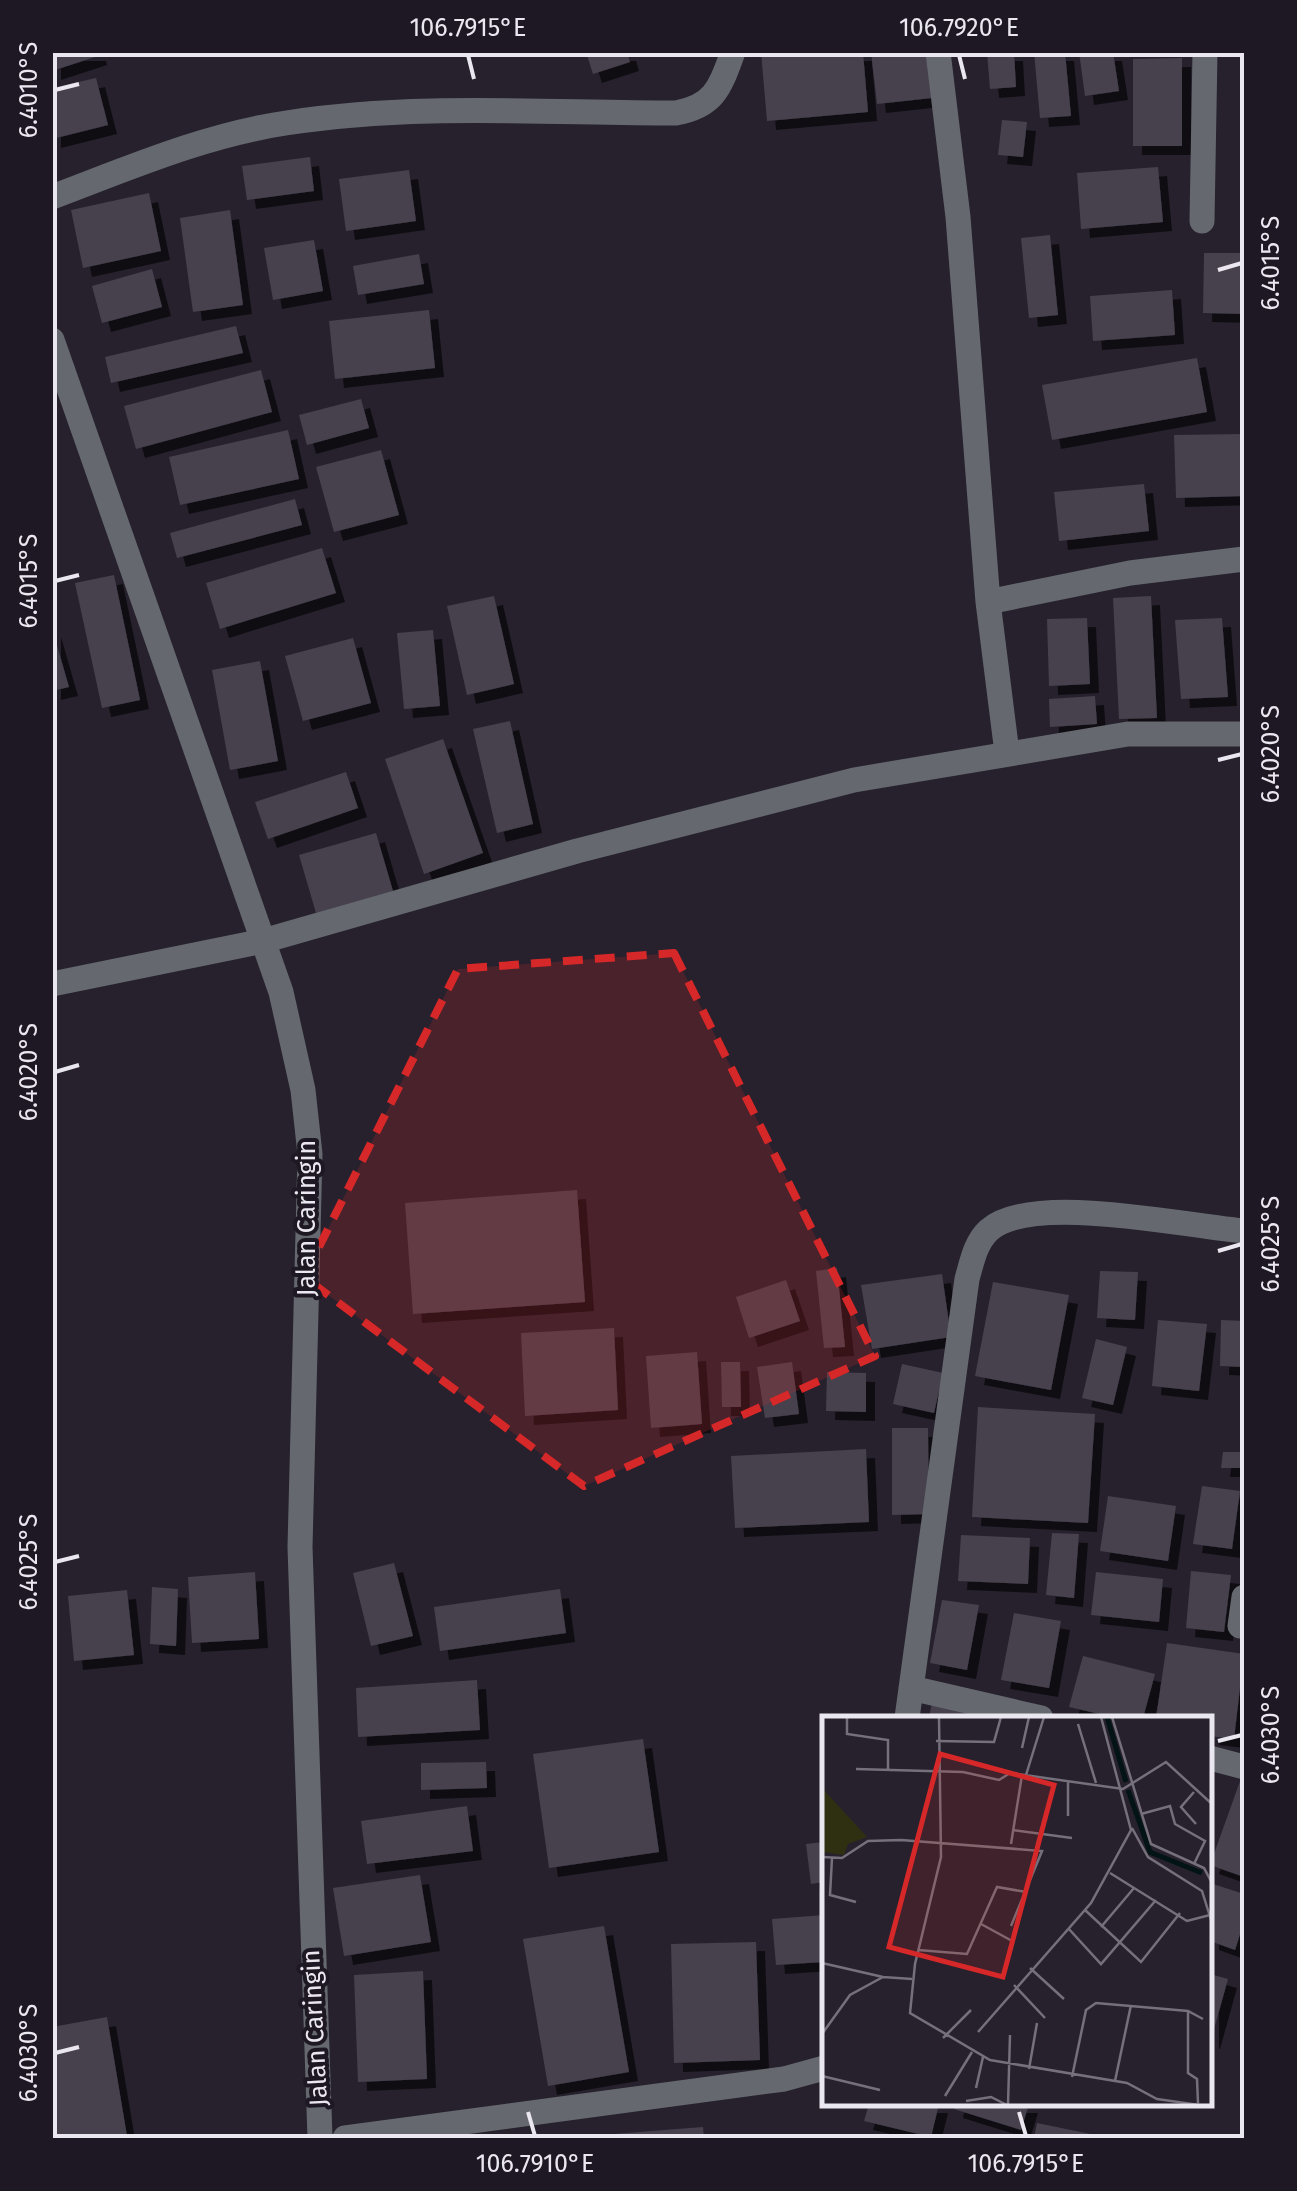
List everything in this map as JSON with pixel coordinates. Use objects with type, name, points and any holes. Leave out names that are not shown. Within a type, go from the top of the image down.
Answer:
[{"type":"street","points":[[52,197],[200,142],[285,123],[471,110],[642,113],[697,109],[712,101],[720,89],[734,52]]},
{"type":"street","points":[[938,52],[958,216],[988,602],[1007,753]]},
{"type":"street","points":[[1202,221],[1205,52]]},
{"type":"street","name":"Jalan Caringin","points":[[52,340],[295,1044],[310,1154],[300,1547],[320,2138]]},
{"type":"street","points":[[988,602],[1130,573],[1244,559]]},
{"type":"street","points":[[52,984],[262,940],[739,809],[904,770],[1128,734],[1244,734]]},
{"type":"street","points":[[907,1716],[967,1279],[977,1246],[988,1231],[1012,1216],[1049,1210],[1244,1231]]},
{"type":"street","points":[[1240,1626],[1244,1596]]},
{"type":"street","points":[[912,1688],[1031,1716]]},
{"type":"street","points":[[1212,1758],[1244,1766]]},
{"type":"street","points":[[344,2138],[784,2080],[822,2069]]},
{"type":"highlighted area","points":[[674,953],[875,1356],[584,1486],[304,1277],[458,969]]},
{"type":"building","points":[[52,52],[97,52],[98,56],[52,71]]},
{"type":"building","points":[[586,52],[627,52],[630,62],[593,74]]},
{"type":"building","points":[[761,52],[863,52],[868,112],[767,121]]},
{"type":"building","points":[[871,52],[927,52],[932,98],[877,104]]},
{"type":"building","points":[[987,52],[1014,52],[1016,87],[990,89]]},
{"type":"building","points":[[1034,52],[1065,52],[1071,116],[1040,118]]},
{"type":"building","points":[[1079,52],[1113,52],[1119,91],[1085,96]]},
{"type":"building","points":[[1182,58],[1182,146],[1133,146],[1133,59]]},
{"type":"building","points":[[96,78],[108,125],[52,139],[52,88]]},
{"type":"building","points":[[1002,120],[1027,122],[1023,157],[998,155]]},
{"type":"building","points":[[310,157],[314,191],[247,200],[242,166]]},
{"type":"building","points":[[1158,167],[1163,222],[1081,229],[1077,173]]},
{"type":"building","points":[[409,170],[416,221],[346,231],[339,179]]},
{"type":"building","points":[[149,193],[161,251],[83,268],[71,210]]},
{"type":"building","points":[[230,210],[243,305],[193,312],[180,218]]},
{"type":"building","points":[[1050,235],[1058,315],[1029,318],[1021,238]]},
{"type":"building","points":[[314,240],[323,291],[273,300],[264,248]]},
{"type":"building","points":[[1204,253],[1244,253],[1244,314],[1203,313]]},
{"type":"building","points":[[419,254],[424,284],[358,295],[353,266]]},
{"type":"building","points":[[152,269],[162,307],[102,323],[92,286]]},
{"type":"building","points":[[1172,290],[1175,335],[1093,341],[1090,296]]},
{"type":"building","points":[[429,310],[435,368],[335,379],[329,321]]},
{"type":"building","points":[[236,326],[243,353],[111,383],[105,357]]},
{"type":"building","points":[[1197,358],[1207,412],[1052,440],[1042,385]]},
{"type":"building","points":[[261,370],[272,412],[136,449],[124,406]]},
{"type":"building","points":[[361,399],[369,428],[307,445],[299,415]]},
{"type":"building","points":[[288,430],[299,479],[180,505],[169,457]]},
{"type":"building","points":[[1244,434],[1244,496],[1176,498],[1174,435]]},
{"type":"building","points":[[381,450],[399,515],[334,532],[316,467]]},
{"type":"building","points":[[1144,484],[1149,531],[1059,541],[1054,492]]},
{"type":"building","points":[[295,499],[302,525],[177,558],[170,533]]},
{"type":"building","points":[[322,548],[336,593],[220,629],[206,583]]},
{"type":"building","points":[[114,575],[140,700],[102,708],[75,583]]},
{"type":"building","points":[[494,596],[514,684],[467,695],[447,606]]},
{"type":"building","points":[[1151,596],[1157,718],[1119,719],[1113,598]]},
{"type":"building","points":[[1087,618],[1090,684],[1049,686],[1047,619]]},
{"type":"building","points":[[1222,618],[1228,697],[1181,699],[1175,620]]},
{"type":"building","points":[[52,628],[69,687],[52,691]]},
{"type":"building","points":[[433,630],[440,706],[404,709],[397,633]]},
{"type":"building","points":[[353,638],[371,703],[303,721],[285,656]]},
{"type":"building","points":[[260,661],[278,761],[230,770],[212,670]]},
{"type":"building","points":[[1095,696],[1097,724],[1050,727],[1049,699]]},
{"type":"building","points":[[510,721],[533,824],[497,833],[473,729]]},
{"type":"building","points":[[443,739],[483,853],[424,874],[385,759]]},
{"type":"building","points":[[346,772],[358,808],[268,839],[255,802]]},
{"type":"building","points":[[376,833],[393,891],[316,913],[299,855]]},
{"type":"building","points":[[577,1190],[585,1302],[413,1314],[405,1203]]},
{"type":"building","points":[[837,1268],[845,1347],[824,1348],[816,1271]]},
{"type":"building","points":[[1100,1271],[1138,1272],[1135,1320],[1097,1318]]},
{"type":"building","points":[[942,1274],[951,1337],[872,1349],[861,1285]]},
{"type":"building","points":[[786,1280],[800,1321],[749,1338],[736,1297]]},
{"type":"building","points":[[993,1282],[1069,1295],[1051,1390],[975,1376]]},
{"type":"building","points":[[1158,1320],[1207,1324],[1199,1391],[1152,1386]]},
{"type":"building","points":[[1221,1320],[1244,1321],[1244,1367],[1220,1366]]},
{"type":"building","points":[[614,1328],[618,1410],[525,1416],[521,1333]]},
{"type":"building","points":[[1096,1339],[1127,1347],[1113,1405],[1082,1398]]},
{"type":"building","points":[[697,1352],[702,1424],[651,1428],[646,1356]]},
{"type":"building","points":[[721,1362],[740,1362],[741,1407],[722,1407]]},
{"type":"building","points":[[792,1362],[799,1414],[765,1418],[757,1367]]},
{"type":"building","points":[[902,1364],[943,1373],[934,1413],[893,1404]]},
{"type":"building","points":[[827,1372],[866,1373],[866,1412],[826,1411]]},
{"type":"building","points":[[978,1407],[1095,1414],[1088,1523],[972,1517]]},
{"type":"building","points":[[892,1428],[928,1428],[929,1514],[892,1515]]},
{"type":"building","points":[[866,1449],[869,1522],[735,1528],[731,1456]]},
{"type":"building","points":[[1223,1452],[1244,1452],[1244,1468],[1221,1468]]},
{"type":"building","points":[[1202,1486],[1240,1491],[1232,1549],[1193,1544]]},
{"type":"building","points":[[1108,1496],[1176,1506],[1168,1561],[1100,1551]]},
{"type":"building","points":[[1052,1533],[1079,1534],[1074,1598],[1046,1595]]},
{"type":"building","points":[[961,1535],[1030,1538],[1028,1584],[958,1581]]},
{"type":"building","points":[[394,1563],[413,1636],[371,1646],[353,1573]]},
{"type":"building","points":[[1191,1571],[1231,1575],[1224,1632],[1186,1628]]},
{"type":"building","points":[[255,1572],[259,1639],[192,1643],[188,1577]]},
{"type":"building","points":[[1096,1572],[1163,1579],[1159,1622],[1091,1615]]},
{"type":"building","points":[[152,1587],[178,1589],[176,1646],[150,1644]]},
{"type":"building","points":[[560,1589],[566,1633],[440,1651],[434,1607]]},
{"type":"building","points":[[127,1590],[134,1655],[74,1661],[68,1596]]},
{"type":"building","points":[[942,1600],[979,1605],[967,1670],[930,1663]]},
{"type":"building","points":[[1014,1613],[1061,1621],[1049,1688],[1001,1680]]},
{"type":"building","points":[[1167,1643],[1244,1654],[1234,1739],[1212,1736],[1212,1716],[1156,1716]]},
{"type":"building","points":[[1083,1656],[1155,1674],[1144,1716],[1108,1716],[1069,1707]]},
{"type":"building","points":[[477,1680],[480,1730],[358,1737],[356,1688]]},
{"type":"building","points":[[932,1702],[1001,1716],[929,1716]]},
{"type":"building","points":[[643,1739],[659,1852],[549,1868],[533,1754]]},
{"type":"building","points":[[486,1762],[487,1788],[421,1790],[421,1763]]},
{"type":"building","points":[[1244,1770],[1244,1877],[1212,1866]]},
{"type":"building","points":[[467,1806],[473,1851],[367,1864],[361,1821]]},
{"type":"building","points":[[822,1842],[822,1882],[811,1884],[806,1844]]},
{"type":"building","points":[[420,1875],[431,1942],[344,1956],[333,1888]]},
{"type":"building","points":[[1212,1884],[1244,1894],[1244,1922],[1235,1950],[1212,1942]]},
{"type":"building","points":[[822,1915],[822,1962],[776,1965],[772,1919]]},
{"type":"building","points":[[604,1926],[629,2072],[548,2086],[523,1939]]},
{"type":"building","points":[[756,1942],[760,2060],[674,2063],[671,1944]]},
{"type":"building","points":[[423,1971],[427,2079],[358,2082],[354,1975]]},
{"type":"building","points":[[1212,1975],[1228,1979],[1212,2036]]},
{"type":"building","points":[[107,2017],[127,2136],[52,2138],[52,2027]]},
{"type":"building","points":[[868,2106],[939,2106],[931,2137],[864,2121]]},
{"type":"building","points":[[955,2106],[1028,2106],[1021,2130],[954,2109]]},
{"type":"building","points":[[1037,2123],[1105,2137],[1105,2138],[1034,2138]]},
{"type":"building","points":[[703,2127],[704,2138],[588,2136]]}]
